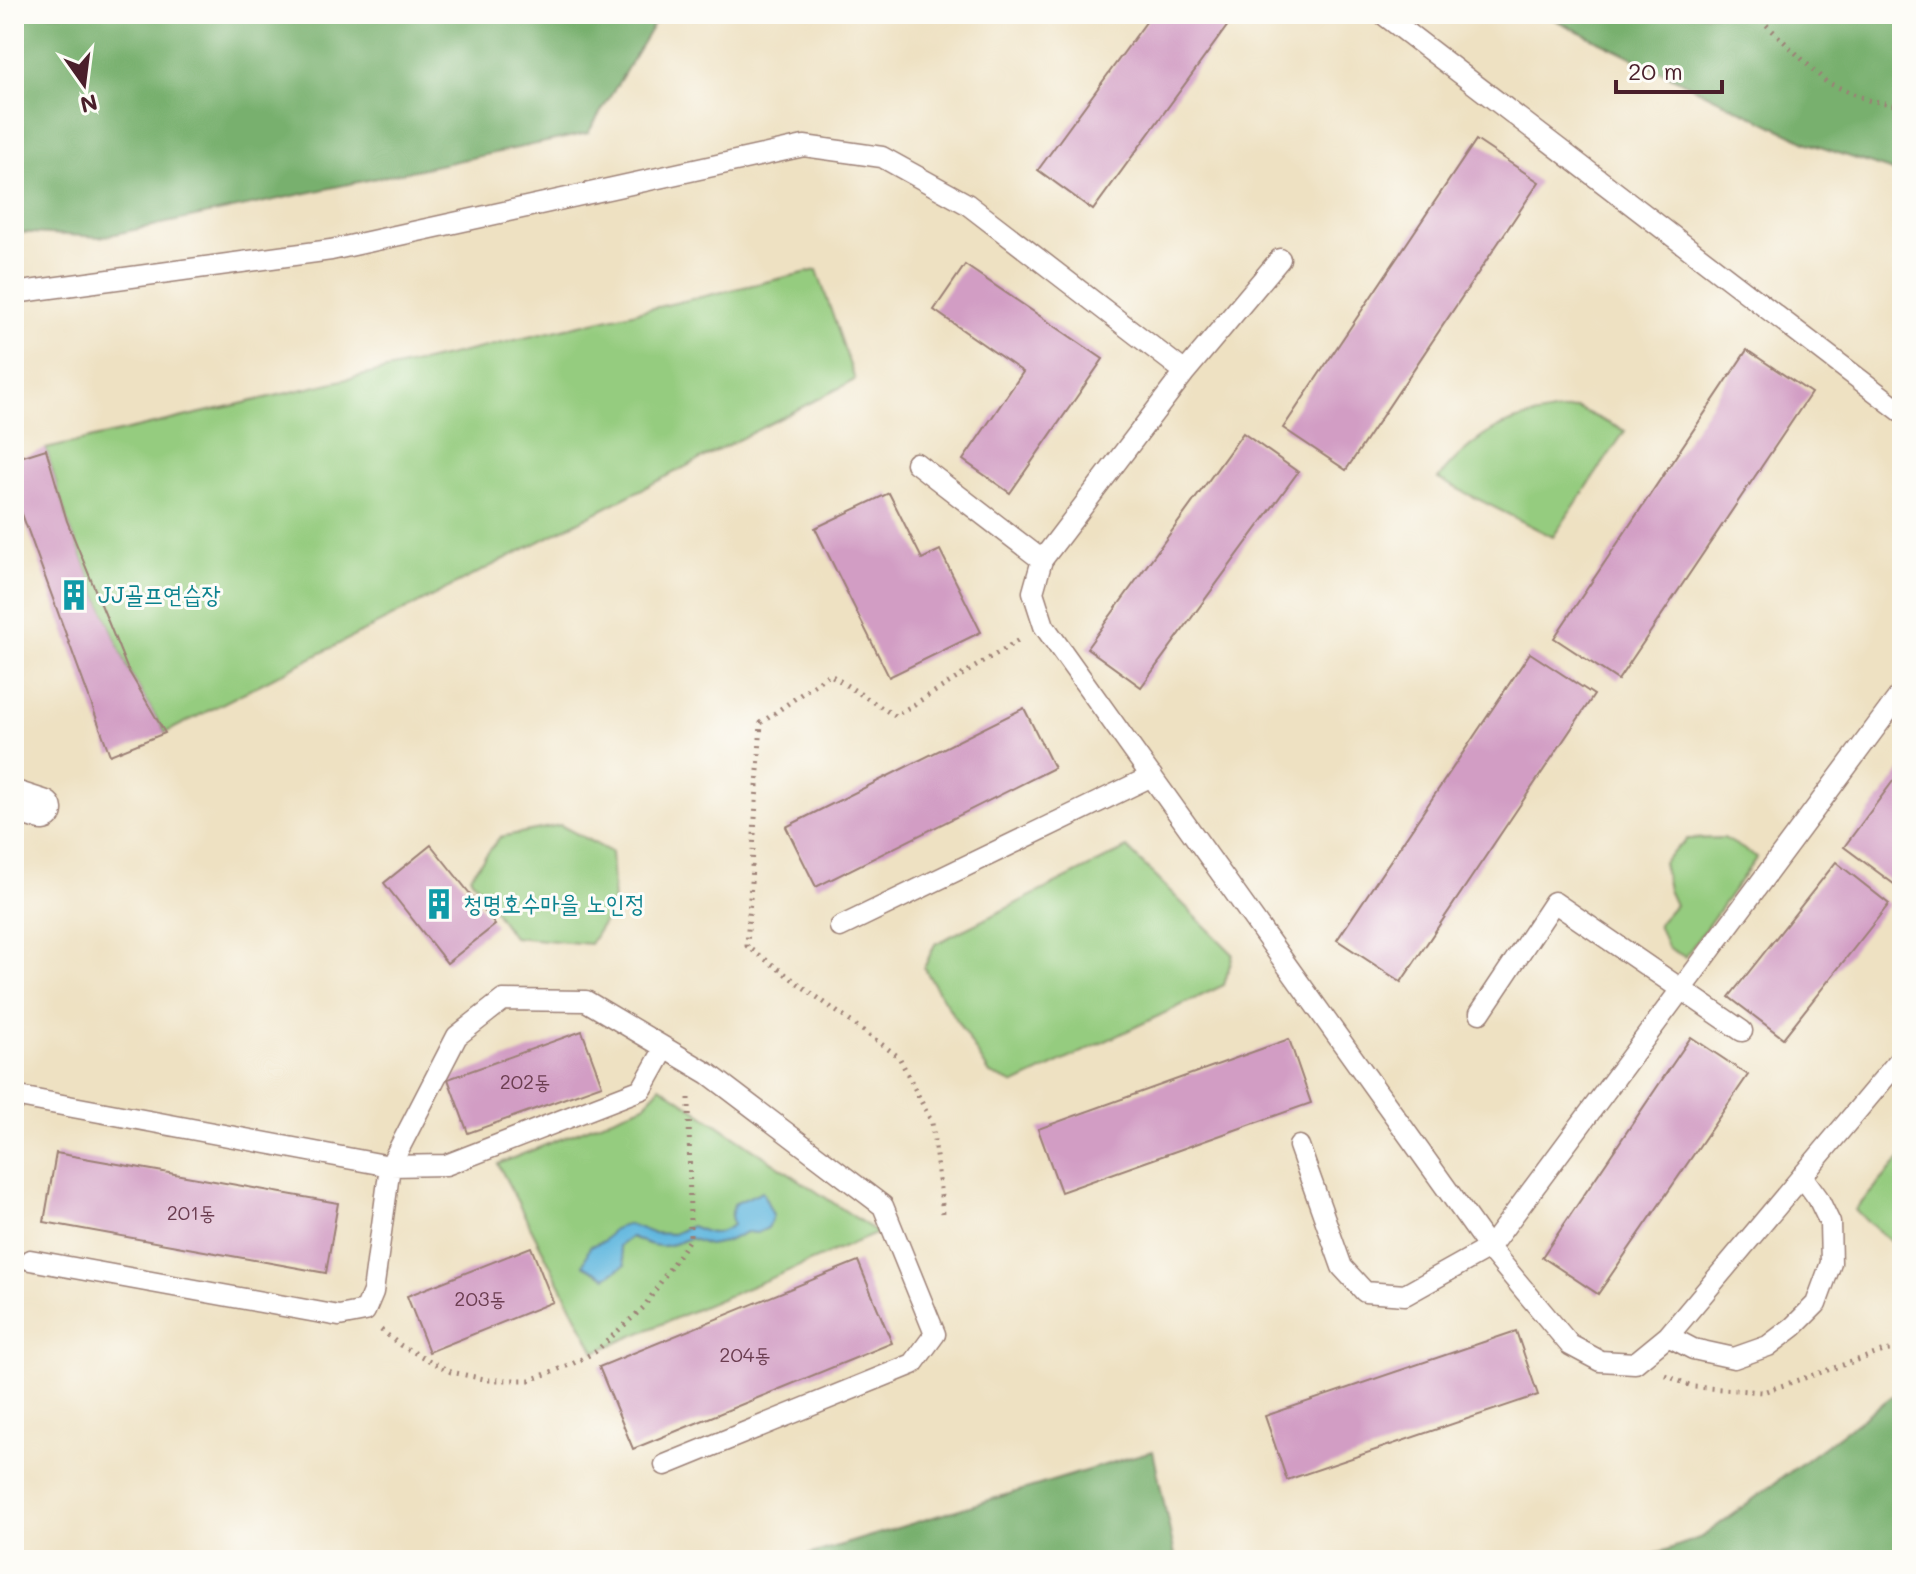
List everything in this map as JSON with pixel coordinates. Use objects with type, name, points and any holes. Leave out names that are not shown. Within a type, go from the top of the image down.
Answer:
[{"type":"lane","points":[[1383,14],[1902,412]]},
{"type":"lane","points":[[14,293],[331,250],[804,146],[882,157],[967,204],[1185,372]]},
{"type":"lane","points":[[1280,259],[1185,372],[1042,560],[1033,592],[1044,626],[1489,1248],[1570,1345],[1600,1361],[1635,1363],[1668,1336],[1902,1057]]},
{"type":"lane","points":[[916,463],[1042,560]]},
{"type":"lane","points":[[1299,1146],[1342,1267],[1365,1292],[1405,1295],[1489,1248],[1902,692]]},
{"type":"lane","points":[[840,927],[1152,776]]},
{"type":"lane","points":[[1480,1013],[1554,902],[1742,1031]]},
{"type":"lane","points":[[30,1260],[339,1316],[365,1311],[373,1292],[390,1166],[457,1036],[503,1000],[586,1001],[709,1074],[883,1206],[935,1334],[913,1364],[665,1465]]},
{"type":"lane","points":[[14,1096],[390,1166],[446,1165],[642,1089],[665,1048]]},
{"type":"lane","points":[[1668,1336],[1693,1349],[1734,1358],[1768,1346],[1816,1304],[1831,1263],[1830,1223],[1818,1198],[1802,1176]]},
{"type":"path","points":[[1755,14],[1826,82],[1868,100],[1902,106]]},
{"type":"path","points":[[943,1213],[932,1123],[899,1057],[747,946],[761,723],[829,674],[895,716],[1044,626]]},
{"type":"path","points":[[365,1311],[376,1326],[400,1345],[451,1372],[489,1380],[530,1380],[595,1352],[644,1307],[690,1238],[688,1062]]},
{"type":"green space","points":[[20,14],[660,14],[588,133],[101,237],[14,232],[14,25]]},
{"type":"green space","points":[[1543,14],[1902,14],[1902,174],[1808,143]]},
{"type":"green space","name":"JJ골프연습장","points":[[817,270],[855,380],[165,733],[127,668],[67,521],[46,449]]},
{"type":"green space","points":[[1577,408],[1625,431],[1553,537],[1438,479],[1472,445],[1503,425]]},
{"type":"green space","points":[[560,825],[611,852],[614,905],[590,944],[513,937],[470,876],[500,837]]},
{"type":"green space","points":[[1724,838],[1757,857],[1685,957],[1667,947],[1658,924],[1675,905],[1668,890],[1663,862],[1687,839]]},
{"type":"green space","points":[[1127,848],[1233,954],[1224,985],[1015,1084],[990,1074],[924,968],[935,944]]},
{"type":"green space","points":[[660,1086],[878,1233],[595,1352],[498,1164],[645,1105]]},
{"type":"green space","points":[[1902,1157],[1902,1252],[1855,1210]]},
{"type":"green space","points":[[1902,1389],[1902,1560],[1639,1560],[1702,1537]]},
{"type":"green space","points":[[1153,1451],[1176,1560],[792,1560],[1131,1457]]},
{"type":"water","points":[[762,1191],[773,1215],[768,1228],[757,1233],[746,1232],[725,1242],[708,1245],[690,1238],[667,1246],[654,1245],[631,1237],[619,1246],[625,1265],[606,1277],[583,1265],[590,1246],[604,1241],[613,1229],[629,1224],[652,1233],[673,1234],[691,1226],[717,1233],[733,1225],[731,1216],[734,1204]]},
{"type":"building","points":[[1152,14],[1236,14],[1093,210],[1038,170]]},
{"type":"building","points":[[1476,140],[1539,182],[1346,470],[1283,428]]},
{"type":"building","points":[[965,265],[1103,359],[1010,493],[963,460],[1023,372],[934,310]]},
{"type":"building","points":[[1747,350],[1811,393],[1618,680],[1554,638]]},
{"type":"building","points":[[1243,433],[1298,472],[1141,687],[1087,648]]},
{"type":"building","name":"JJ골프연습장","points":[[46,449],[67,521],[127,668],[165,733],[110,755],[14,492],[14,459]]},
{"type":"building","points":[[889,493],[922,559],[940,550],[981,632],[889,677],[815,528]]},
{"type":"building","points":[[1530,653],[1594,695],[1401,982],[1337,940]]},
{"type":"building","points":[[1024,708],[1054,768],[816,887],[786,827]]},
{"type":"building","points":[[1902,769],[1902,890],[1844,847]]},
{"type":"building","name":"청명호수마을 노인정","points":[[431,845],[495,925],[447,963],[384,883]]},
{"type":"building","points":[[1836,862],[1889,904],[1783,1038],[1729,997]]},
{"type":"building","points":[[582,1031],[602,1085],[468,1133],[448,1079]]},
{"type":"building","points":[[1691,1037],[1748,1075],[1598,1294],[1542,1257]]},
{"type":"building","points":[[1289,1039],[1311,1103],[1061,1192],[1038,1129]]},
{"type":"building","points":[[56,1153],[338,1203],[326,1273],[44,1222]]},
{"type":"building","points":[[531,1247],[553,1302],[429,1352],[407,1296]]},
{"type":"building","points":[[858,1261],[892,1343],[633,1449],[599,1367]]},
{"type":"building","points":[[1516,1331],[1538,1395],[1287,1480],[1265,1416]]},
{"type":"place","name":"JJ골프연습장","points":[[74,595]]},
{"type":"place","name":"청명호수마을 노인정","points":[[439,904]]}]
